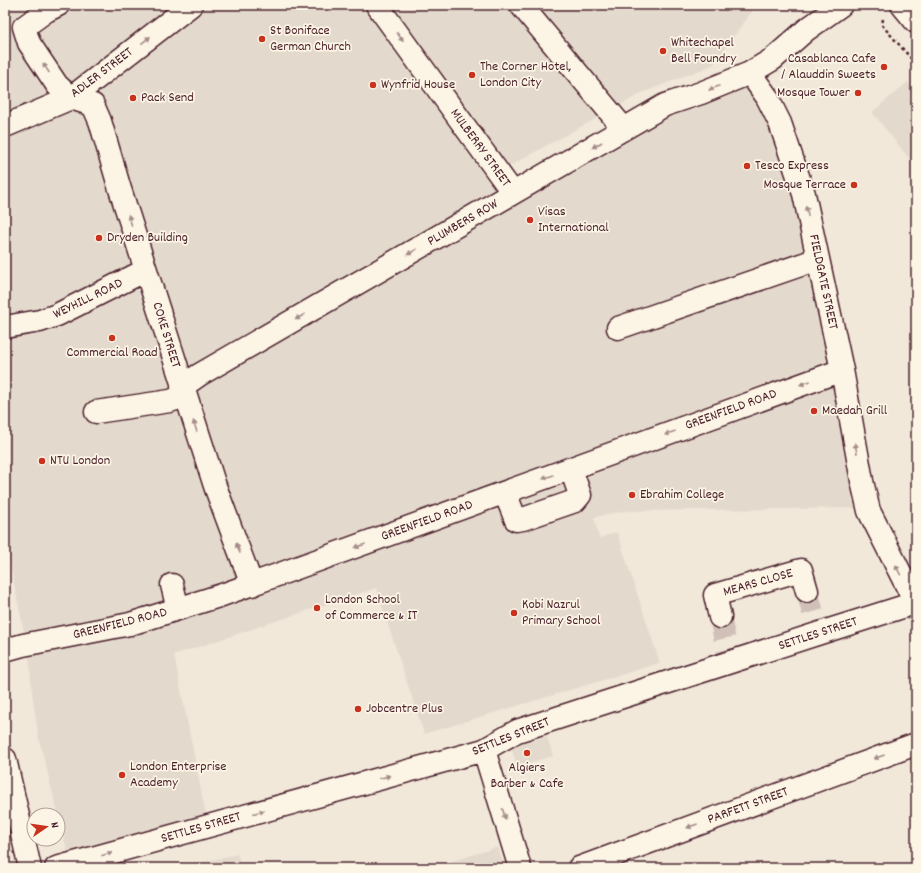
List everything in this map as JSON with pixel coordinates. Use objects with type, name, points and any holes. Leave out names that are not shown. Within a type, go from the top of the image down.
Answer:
[{"type":"main road","points":[[58,5],[46,11],[24,27],[29,43],[57,85],[71,98]]},
{"type":"main road","name":"ADLER STREET","points":[[5,126],[71,98],[191,5]]},
{"type":"main road","name":"MULBERRY STREET","points":[[377,5],[513,193]]},
{"type":"main road","points":[[521,5],[624,129]]},
{"type":"main road","points":[[750,73],[773,59],[806,30],[841,5]]},
{"type":"main road","points":[[902,5],[916,22]]},
{"type":"main road","name":"PLUMBERS ROW","points":[[96,412],[170,401],[184,392],[199,375],[665,105],[702,93],[750,73]]},
{"type":"main road","name":"FIELDGATE STREET","points":[[750,73],[767,97],[780,124],[804,194],[842,370],[869,511],[916,604]]},
{"type":"main road","name":"COKE STREET","points":[[71,98],[93,105],[100,121],[118,186],[184,392],[215,486],[252,585]]},
{"type":"main road","points":[[618,328],[818,259]]},
{"type":"main road","name":"WEYHILL ROAD","points":[[5,327],[40,321],[57,316],[146,270]]},
{"type":"main road","name":"GREENFIELD ROAD","points":[[5,650],[23,645],[130,624],[252,585],[842,370]]},
{"type":"main road","points":[[505,493],[516,520],[575,501],[580,495],[571,469]]},
{"type":"main road","name":"MEARS CLOSE","points":[[720,617],[715,595],[801,570],[807,591]]},
{"type":"main road","points":[[172,585],[178,609]]},
{"type":"main road","name":"SETTLES STREET","points":[[56,868],[484,750],[517,731],[728,656],[818,629],[916,604]]},
{"type":"main road","name":"PARFETT STREET","points":[[579,868],[916,744]]},
{"type":"main road","points":[[484,750],[520,868]]},
{"type":"main road","points":[[5,759],[30,868]]},
{"type":"path","points":[[882,25],[916,64]]},
{"type":"shaded area","points":[[5,5],[377,5],[513,193],[750,73],[780,123],[861,508],[625,511],[594,517],[599,538],[617,532],[660,663],[424,734],[376,588],[174,655],[206,815],[68,854],[66,846],[66,807],[56,807],[38,735],[29,656],[7,550],[10,548],[5,529]]},
{"type":"shaded area","points":[[384,5],[757,5],[713,65],[642,93],[506,168]]},
{"type":"shaded area","points":[[908,82],[916,94],[916,167],[872,112]]},
{"type":"shaded area","name":"Algiers Barber & Cafe","points":[[547,736],[553,756],[517,766],[511,747]]},
{"type":"shaded area","points":[[498,847],[504,867],[448,868],[446,863]]},
{"type":"shaded area","points":[[237,854],[242,868],[179,868]]},
{"type":"tunnel","points":[[807,591],[816,624]]},
{"type":"tunnel","points":[[720,617],[727,650]]},
{"type":"place","name":"St Boniface German Church","points":[[262,39]]},
{"type":"place","name":"Whitechapel Bell Foundry","points":[[663,51]]},
{"type":"place","name":"Casablanca Cafe / Alauddin Sweets","points":[[884,67]]},
{"type":"place","name":"The Corner Hotel, London City","points":[[472,75]]},
{"type":"place","name":"Wynfrid House","points":[[373,85]]},
{"type":"place","name":"Mosque Tower","points":[[858,93]]},
{"type":"place","name":"Pack Send","points":[[133,98]]},
{"type":"place","name":"Tesco Express","points":[[747,166]]},
{"type":"place","name":"Mosque Terrace","points":[[854,185]]},
{"type":"place","name":"Visas International","points":[[530,220]]},
{"type":"place","name":"Dryden Building","points":[[99,238]]},
{"type":"place","name":"Commercial Road","points":[[112,338]]},
{"type":"place","name":"Maedah Grill","points":[[814,411]]},
{"type":"place","name":"NTU London","points":[[42,461]]},
{"type":"place","name":"Ebrahim College","points":[[632,495]]},
{"type":"place","name":"London School of Commerce & IT","points":[[317,608]]},
{"type":"place","name":"Kobi Nazrul Primary School","points":[[514,613]]},
{"type":"place","name":"Jobcentre Plus","points":[[358,709]]},
{"type":"place","name":"Algiers Barber & Cafe","points":[[527,753]]},
{"type":"place","name":"London Enterprise Academy","points":[[122,775]]}]
